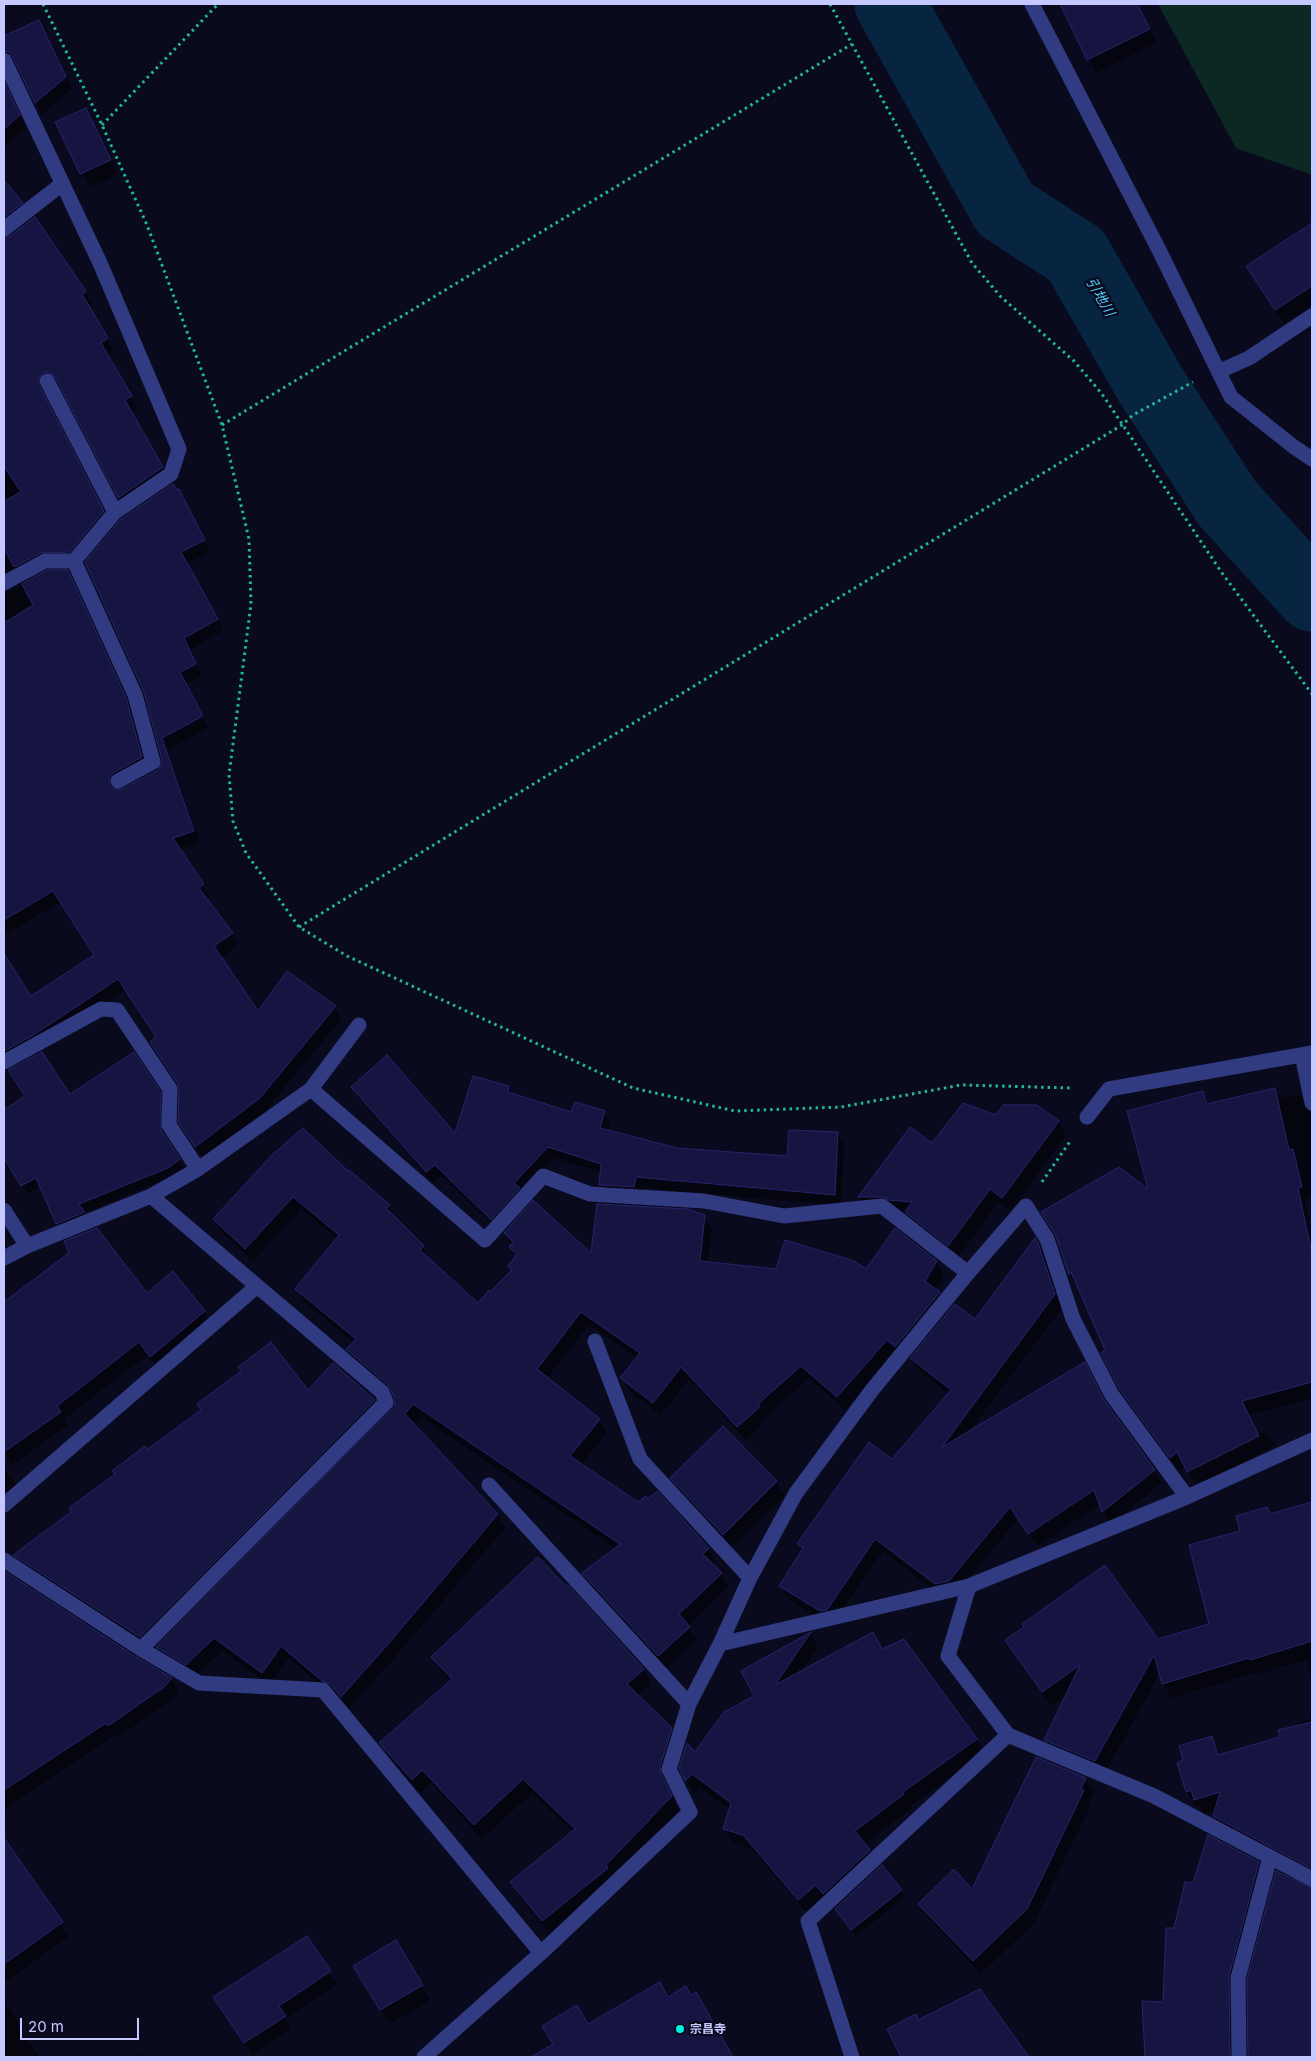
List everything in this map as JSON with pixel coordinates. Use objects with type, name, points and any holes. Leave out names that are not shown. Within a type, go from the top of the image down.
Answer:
[{"type":"street","points":[[1032,4],[1220,371],[1231,397],[1294,448],[1312,459]]},
{"type":"street","points":[[4,60],[100,263],[180,449],[171,474],[115,512],[74,561]]},
{"type":"street","points":[[4,229],[62,184]]},
{"type":"street","points":[[1220,371],[1248,358],[1312,316]]},
{"type":"street","points":[[47,381],[115,512]]},
{"type":"street","points":[[4,583],[45,561],[74,561]]},
{"type":"street","points":[[74,561],[135,695],[152,762],[118,781]]},
{"type":"street","points":[[4,1062],[101,1009],[117,1010],[170,1089],[168,1125],[198,1169]]},
{"type":"street","points":[[4,1258],[27,1246],[150,1196],[198,1169],[311,1089],[359,1025]]},
{"type":"street","points":[[1087,1117],[1109,1089],[1307,1054],[1312,1103]]},
{"type":"street","points":[[311,1089],[485,1240],[543,1176],[590,1194],[704,1201],[784,1216],[882,1206],[968,1273]]},
{"type":"street","points":[[141,1649],[386,1402],[382,1392],[150,1196]]},
{"type":"street","points":[[424,2057],[540,1953],[690,1812],[669,1769],[689,1704],[720,1644],[750,1578],[796,1493],[872,1390],[1026,1206],[1047,1238],[1073,1319],[1112,1396],[1187,1497]]},
{"type":"street","points":[[4,1210],[27,1246]]},
{"type":"street","points":[[4,1505],[256,1287]]},
{"type":"street","points":[[595,1340],[640,1458],[750,1578]]},
{"type":"street","points":[[720,1644],[969,1586],[1187,1497],[1312,1440]]},
{"type":"street","points":[[489,1484],[689,1704]]},
{"type":"street","points":[[4,1560],[141,1649],[199,1683],[323,1690],[540,1953]]},
{"type":"street","points":[[969,1586],[948,1656],[1008,1735],[1154,1796],[1312,1879]]},
{"type":"street","points":[[852,2057],[808,1921],[1008,1735]]},
{"type":"street","points":[[1239,2057],[1238,1978],[1270,1857]]},
{"type":"path","points":[[102,125],[218,4]]},
{"type":"path","points":[[830,4],[972,263],[1001,297],[1074,361],[1102,394],[1222,573],[1312,694]]},
{"type":"path","points":[[222,426],[852,44]]},
{"type":"path","points":[[299,927],[1122,425],[1133,415],[1190,384]]},
{"type":"path","points":[[233,821],[246,853],[299,927],[348,956],[633,1088],[735,1111],[841,1107],[961,1085],[1109,1089]]},
{"type":"path","points":[[1026,1206],[1087,1117]]},
{"type":"green space","points":[[1158,4],[1312,4],[1312,175],[1236,148]]},
{"type":"building","points":[[1060,4],[1137,4],[1150,29],[1087,60]]},
{"type":"building","points":[[39,20],[66,77],[35,103],[12,56],[9,52],[4,51],[4,36]]},
{"type":"building","points":[[4,81],[20,115],[4,129]]},
{"type":"building","points":[[86,108],[111,160],[80,174],[55,122]]},
{"type":"building","points":[[4,180],[23,203],[4,217]]},
{"type":"building","points":[[35,217],[86,291],[82,294],[108,338],[101,343],[132,396],[125,400],[163,467],[118,498],[55,377],[48,372],[42,373],[38,380],[39,385],[104,511],[70,552],[41,553],[14,567],[4,548],[4,501],[21,492],[4,466],[4,238],[10,236]]},
{"type":"building","points":[[1312,223],[1312,286],[1275,310],[1246,266]]},
{"type":"building","points":[[173,484],[177,490],[179,489],[205,540],[181,552],[218,619],[184,638],[196,664],[180,672],[203,716],[162,738],[194,831],[173,838],[204,884],[199,888],[233,933],[214,946],[258,1011],[287,971],[336,1006],[260,1098],[195,1147],[178,1122],[178,1084],[150,1042],[156,1037],[118,979],[32,1036],[4,1051],[4,954],[31,996],[94,955],[53,891],[4,920],[4,623],[33,605],[22,584],[47,570],[68,570],[126,698],[142,757],[113,773],[109,780],[110,785],[114,789],[122,789],[158,770],[162,760],[144,692],[85,562],[121,519]]},
{"type":"building","points":[[42,1052],[70,1094],[134,1052],[161,1092],[161,1130],[180,1159],[168,1168],[79,1204],[85,1212],[56,1224],[36,1178],[21,1186],[4,1158],[4,1110],[25,1096],[8,1070]]},
{"type":"building","points":[[387,1055],[455,1133],[473,1076],[509,1086],[508,1092],[571,1112],[575,1102],[605,1111],[600,1128],[677,1148],[787,1156],[789,1130],[838,1132],[835,1195],[636,1177],[634,1187],[599,1185],[601,1164],[548,1147],[514,1183],[520,1188],[491,1220],[435,1165],[426,1172],[351,1087]]},
{"type":"building","points":[[1275,1088],[1289,1150],[1293,1149],[1302,1187],[1298,1188],[1312,1254],[1312,1382],[1242,1401],[1259,1436],[1187,1472],[1177,1452],[1170,1458],[1120,1390],[1101,1353],[1105,1350],[1071,1272],[1069,1275],[1056,1236],[1041,1212],[1119,1167],[1148,1189],[1127,1111],[1203,1091],[1207,1104]]},
{"type":"building","points":[[963,1103],[996,1115],[1003,1105],[1037,1105],[1059,1121],[1002,1198],[990,1189],[948,1246],[905,1212],[912,1202],[889,1200],[882,1197],[858,1197],[910,1127],[932,1143]]},
{"type":"building","points":[[303,1128],[348,1171],[390,1205],[386,1208],[424,1246],[420,1250],[478,1303],[489,1290],[490,1292],[512,1270],[508,1266],[517,1254],[509,1247],[513,1242],[504,1233],[533,1200],[591,1253],[597,1204],[688,1209],[705,1215],[700,1261],[776,1269],[785,1240],[854,1261],[866,1269],[895,1228],[937,1261],[925,1281],[940,1292],[895,1347],[887,1340],[837,1397],[801,1366],[758,1404],[760,1407],[737,1427],[681,1367],[653,1403],[620,1378],[640,1353],[581,1312],[537,1369],[600,1419],[570,1456],[638,1502],[646,1496],[648,1499],[657,1491],[709,1548],[703,1554],[722,1573],[679,1614],[690,1627],[658,1656],[582,1573],[620,1544],[413,1404],[405,1414],[498,1514],[389,1643],[341,1697],[330,1684],[322,1681],[281,1646],[262,1673],[214,1638],[186,1665],[156,1647],[395,1404],[395,1399],[388,1385],[346,1349],[356,1339],[295,1289],[339,1235],[293,1197],[245,1249],[213,1219],[272,1155]]},
{"type":"building","points":[[97,1228],[147,1293],[173,1271],[205,1311],[150,1357],[139,1342],[57,1406],[61,1412],[4,1452],[4,1302],[69,1253],[64,1241]]},
{"type":"building","points":[[1035,1238],[1055,1294],[942,1447],[1085,1362],[1104,1400],[1155,1470],[1102,1512],[1094,1490],[1028,1534],[1010,1507],[949,1581],[935,1584],[875,1539],[827,1610],[820,1611],[779,1586],[803,1548],[797,1544],[869,1442],[892,1459],[951,1390],[910,1358],[955,1304],[975,1319]]},
{"type":"building","points":[[271,1342],[308,1390],[333,1363],[375,1400],[140,1637],[13,1555],[71,1512],[69,1508],[115,1474],[112,1471],[145,1446],[148,1449],[201,1410],[197,1404],[241,1371],[238,1367]]},
{"type":"building","points":[[723,1426],[777,1481],[723,1535],[670,1478]]},
{"type":"building","points":[[1312,1502],[1312,1641],[1162,1684],[1154,1655],[1095,1761],[1044,1740],[1080,1665],[1042,1692],[1005,1640],[1024,1627],[1022,1624],[1105,1565],[1158,1639],[1209,1624],[1189,1545],[1240,1531],[1236,1516],[1267,1507],[1270,1514]]},
{"type":"building","points":[[538,1557],[566,1586],[568,1585],[644,1669],[627,1684],[672,1728],[660,1767],[672,1796],[606,1865],[608,1868],[542,1921],[510,1882],[575,1829],[523,1779],[474,1825],[422,1770],[412,1780],[379,1743],[452,1679],[431,1657]]},
{"type":"building","points":[[4,1571],[136,1657],[172,1678],[164,1687],[108,1726],[106,1723],[4,1790]]},
{"type":"building","points":[[811,1632],[775,1685],[873,1632],[882,1649],[904,1639],[977,1739],[903,1792],[904,1794],[855,1831],[870,1850],[823,1894],[816,1885],[798,1900],[743,1835],[723,1829],[731,1803],[692,1774],[685,1781],[679,1768],[687,1743],[695,1752],[724,1712],[754,1696],[741,1671]]},
{"type":"building","points":[[1312,1722],[1312,1869],[1213,1816],[1220,1792],[1194,1800],[1191,1790],[1186,1792],[1177,1763],[1183,1760],[1179,1746],[1212,1736],[1218,1755],[1280,1737],[1278,1730]]},
{"type":"building","points":[[1036,1757],[1086,1778],[1081,1789],[1084,1790],[1027,1909],[973,1961],[918,1904],[954,1869],[972,1889]]},
{"type":"building","points":[[1208,1835],[1259,1862],[1229,1976],[1230,2057],[1145,2057],[1142,2001],[1163,2002],[1166,1928],[1174,1928],[1185,1882],[1193,1883]]},
{"type":"building","points":[[4,1838],[63,1922],[4,1964]]},
{"type":"building","points":[[882,1865],[902,1890],[851,1930],[835,1909]]},
{"type":"building","points":[[1276,1871],[1312,1888],[1312,2057],[1248,2057],[1247,1979]]},
{"type":"building","points":[[307,1936],[331,1971],[279,2006],[286,2016],[244,2043],[213,1997]]},
{"type":"building","points":[[396,1940],[423,1985],[380,2010],[353,1966]]},
{"type":"building","points":[[660,1982],[668,1997],[686,1986],[691,1995],[696,1992],[733,2057],[531,2057],[553,2044],[542,2026],[577,2005],[588,2024]]},
{"type":"building","points":[[980,1989],[1029,2057],[901,2057],[887,2029],[916,2014],[918,2020]]},
{"type":"waterway","name":"引地川","points":[[890,4],[1005,209],[1076,255],[1150,384],[1227,503],[1312,596]]},
{"type":"place","name":"宗昌寺","points":[[680,2029]]}]
